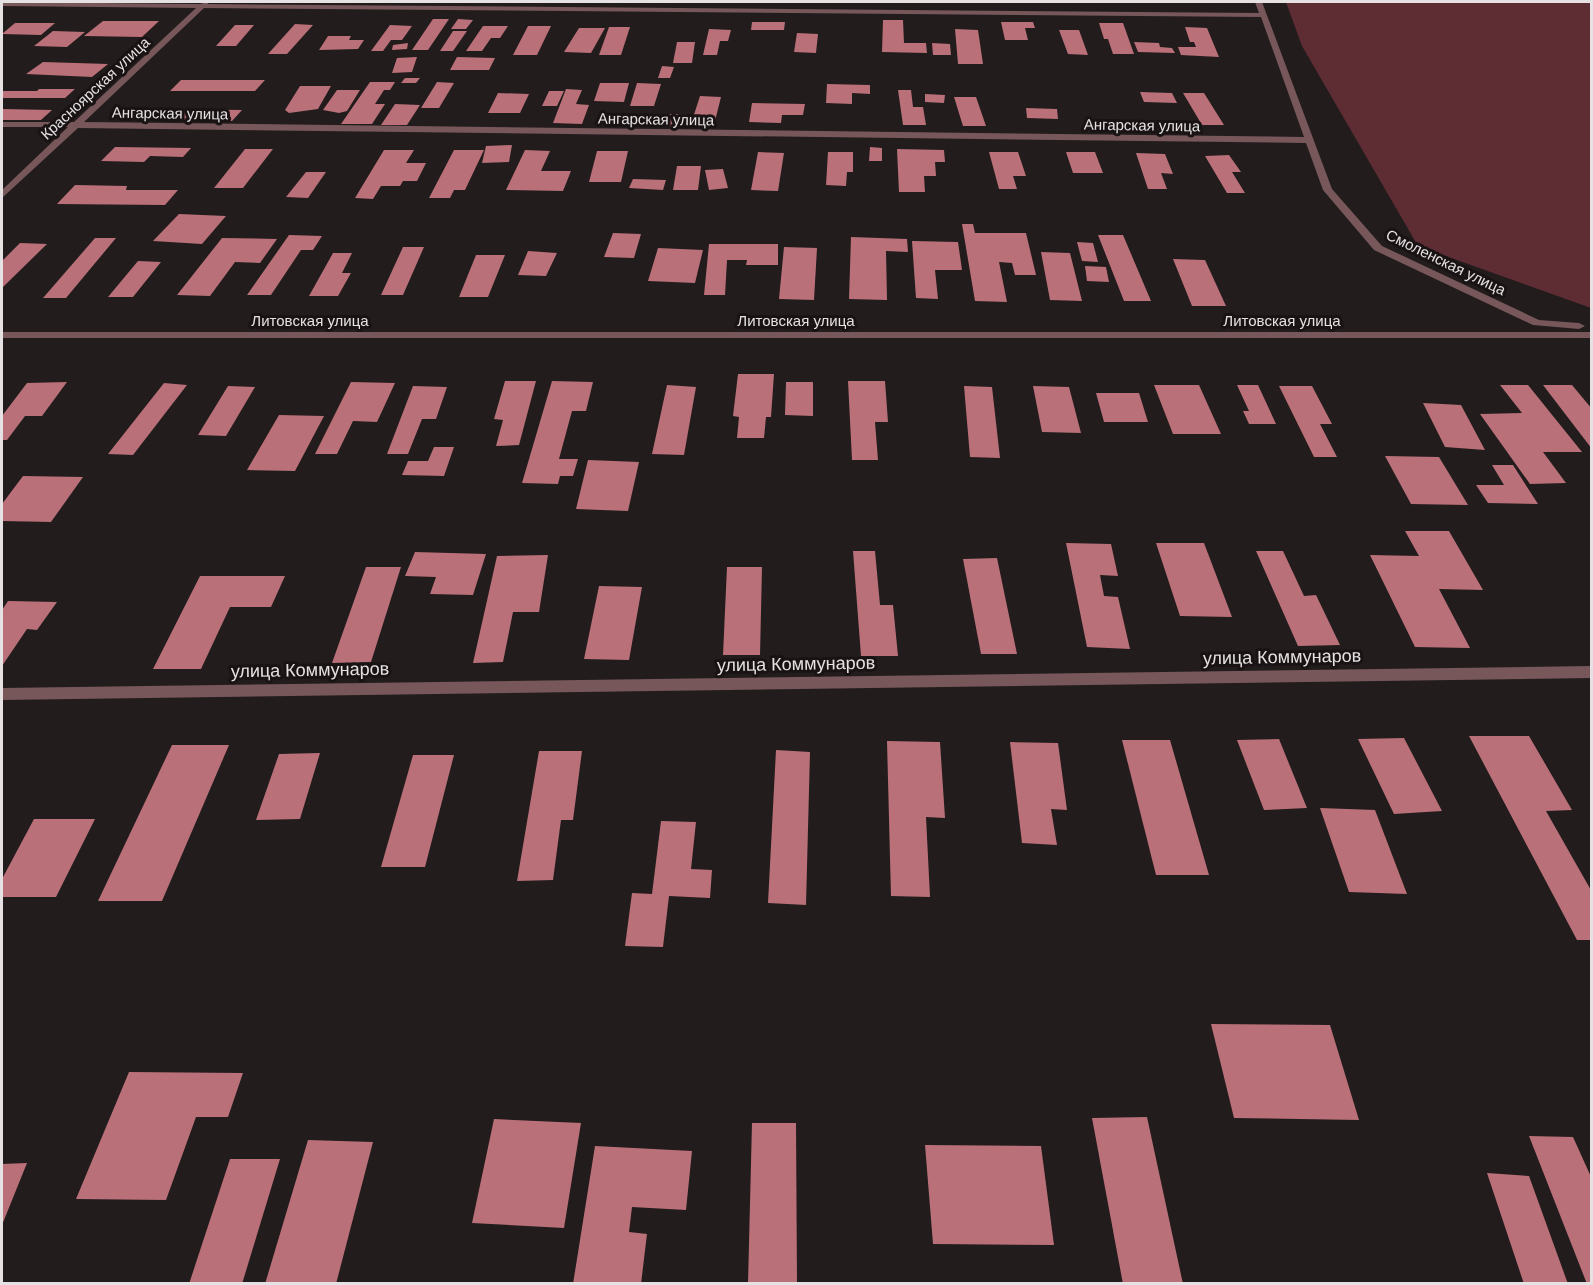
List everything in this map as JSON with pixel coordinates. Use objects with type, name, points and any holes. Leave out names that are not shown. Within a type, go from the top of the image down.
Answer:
[{"type":"street","name":"Смоленская улица","points":[[1259,2],[1328,190],[1378,248],[1537,323],[1592,327]]},
{"type":"street","points":[[2,4],[1264,15]]},
{"type":"street","name":"Красноярская улица","points":[[2,195],[204,4]]},
{"type":"street","name":"Ангарская улица","points":[[2,124],[1310,140]]},
{"type":"street","name":"Литовская улица","points":[[2,335],[1592,335]]},
{"type":"street","name":"улица Коммунаров","points":[[2,694],[1592,672]]},
{"type":"shaded area","points":[[1286,2],[1591,2],[1591,308],[1418,246],[1302,46]]},
{"type":"building","points":[[433,19],[449,19],[428,50],[412,50]]},
{"type":"building","points":[[458,19],[473,20],[466,29],[451,29]]},
{"type":"building","points":[[883,20],[903,20],[904,43],[926,43],[927,53],[882,52]]},
{"type":"building","points":[[103,21],[159,21],[142,37],[84,36]]},
{"type":"building","points":[[752,22],[785,22],[784,30],[751,30]]},
{"type":"building","points":[[1001,22],[1033,22],[1035,28],[1025,28],[1028,40],[1005,40]]},
{"type":"building","points":[[15,23],[55,23],[41,35],[2,34]]},
{"type":"building","points":[[1099,23],[1123,23],[1134,54],[1113,54],[1108,39],[1104,39]]},
{"type":"building","points":[[295,24],[313,25],[287,54],[268,54]]},
{"type":"building","points":[[235,25],[254,25],[236,46],[216,46]]},
{"type":"building","points":[[390,25],[412,26],[402,40],[391,40],[383,51],[371,51]]},
{"type":"building","points":[[483,26],[508,26],[500,38],[491,38],[482,51],[466,51]]},
{"type":"building","points":[[528,26],[551,26],[537,55],[513,55]]},
{"type":"building","points":[[609,27],[630,27],[621,55],[599,55]]},
{"type":"building","points":[[1185,27],[1207,28],[1219,57],[1181,55],[1178,47],[1196,47],[1194,42],[1190,42]]},
{"type":"building","points":[[579,28],[605,28],[591,53],[564,52]]},
{"type":"building","points":[[709,29],[731,30],[728,41],[720,41],[717,55],[703,55]]},
{"type":"building","points":[[955,29],[978,30],[983,64],[958,64]]},
{"type":"building","points":[[1059,30],[1079,30],[1088,55],[1068,54]]},
{"type":"building","points":[[53,31],[85,32],[67,47],[34,46]]},
{"type":"building","points":[[453,31],[467,31],[453,51],[440,51]]},
{"type":"building","points":[[797,33],[818,34],[816,53],[794,52]]},
{"type":"building","points":[[328,36],[351,36],[349,40],[364,40],[358,49],[319,50]]},
{"type":"building","points":[[677,42],[695,42],[692,63],[673,63]]},
{"type":"building","points":[[1134,42],[1159,43],[1160,47],[1172,48],[1175,53],[1138,52]]},
{"type":"building","points":[[408,43],[407,49],[392,50],[393,45]]},
{"type":"building","points":[[932,43],[950,44],[951,55],[933,55]]},
{"type":"building","points":[[417,57],[412,72],[392,73],[397,58]]},
{"type":"building","points":[[457,57],[495,58],[489,70],[450,70]]},
{"type":"building","points":[[43,62],[108,64],[92,77],[26,74]]},
{"type":"building","points":[[662,66],[674,67],[670,78],[658,78]]},
{"type":"building","points":[[405,78],[420,78],[416,83],[401,83]]},
{"type":"building","points":[[181,80],[265,80],[255,91],[170,91]]},
{"type":"building","points":[[370,82],[395,82],[390,90],[384,90],[375,104],[385,104],[372,124],[341,124]]},
{"type":"building","points":[[437,82],[454,83],[439,108],[421,108]]},
{"type":"building","points":[[600,83],[629,83],[624,102],[594,101]]},
{"type":"building","points":[[637,83],[661,84],[654,106],[630,106]]},
{"type":"building","points":[[827,84],[870,85],[870,94],[852,93],[852,104],[826,103]]},
{"type":"building","points":[[300,86],[331,86],[318,109],[289,113],[285,110]]},
{"type":"building","points":[[39,89],[75,89],[65,98],[2,98],[2,91],[37,91]]},
{"type":"building","points":[[566,89],[582,90],[576,104],[589,105],[582,124],[553,123]]},
{"type":"building","points":[[337,90],[360,90],[347,111],[339,113],[323,110]]},
{"type":"building","points":[[898,90],[911,90],[913,107],[923,107],[926,125],[903,125]]},
{"type":"building","points":[[549,91],[564,91],[557,106],[542,106]]},
{"type":"building","points":[[1140,92],[1172,93],[1177,103],[1144,102]]},
{"type":"building","points":[[498,93],[529,94],[520,113],[488,113]]},
{"type":"building","points":[[1183,93],[1204,93],[1224,125],[1202,125]]},
{"type":"building","points":[[925,94],[945,95],[944,103],[925,102]]},
{"type":"building","points":[[700,96],[721,97],[714,125],[691,124]]},
{"type":"building","points":[[954,97],[976,97],[986,126],[963,126]]},
{"type":"building","points":[[752,103],[805,104],[803,115],[782,115],[781,123],[749,122]]},
{"type":"building","points":[[395,104],[420,105],[407,125],[381,125]]},
{"type":"building","points":[[1026,108],[1057,109],[1058,119],[1027,118]]},
{"type":"building","points":[[2,109],[52,110],[41,120],[2,120]]},
{"type":"building","points":[[153,109],[242,110],[232,121],[141,119]]},
{"type":"building","points":[[667,114],[686,114],[683,127],[663,127]]},
{"type":"building","points":[[512,145],[509,162],[482,163],[486,146]]},
{"type":"building","points":[[115,147],[191,148],[183,157],[150,156],[144,162],[101,161]]},
{"type":"building","points":[[870,147],[882,148],[882,161],[869,161]]},
{"type":"building","points":[[245,149],[273,149],[243,188],[214,188]]},
{"type":"building","points":[[897,149],[944,150],[945,162],[935,162],[936,176],[924,176],[925,192],[899,192]]},
{"type":"building","points":[[384,150],[414,150],[406,163],[426,163],[417,181],[403,181],[400,186],[381,186],[373,199],[355,198]]},
{"type":"building","points":[[454,150],[484,150],[465,190],[454,190],[450,198],[429,198]]},
{"type":"building","points":[[525,150],[550,151],[541,171],[571,171],[563,191],[506,190]]},
{"type":"building","points":[[597,151],[628,151],[621,182],[589,182]]},
{"type":"building","points":[[758,152],[784,153],[778,191],[751,190]]},
{"type":"building","points":[[828,152],[853,152],[853,172],[847,172],[846,186],[826,185]]},
{"type":"building","points":[[989,152],[1018,152],[1026,176],[1013,176],[1017,189],[999,189]]},
{"type":"building","points":[[1066,152],[1095,152],[1103,173],[1073,173]]},
{"type":"building","points":[[1136,153],[1165,154],[1173,174],[1161,173],[1167,189],[1148,189]]},
{"type":"building","points":[[1229,155],[1241,172],[1232,172],[1245,193],[1227,193],[1205,156]]},
{"type":"building","points":[[677,166],[701,166],[698,190],[673,190]]},
{"type":"building","points":[[723,169],[728,188],[709,190],[705,170]]},
{"type":"building","points":[[306,172],[326,172],[308,198],[286,197]]},
{"type":"building","points":[[633,179],[666,180],[663,190],[629,188]]},
{"type":"building","points":[[75,185],[127,186],[126,190],[178,190],[165,205],[57,204]]},
{"type":"building","points":[[179,214],[226,216],[202,244],[153,241]]},
{"type":"building","points":[[962,224],[973,224],[975,233],[1026,233],[1036,275],[1015,275],[1012,263],[999,262],[1007,302],[975,301]]},
{"type":"building","points":[[613,233],[641,234],[634,258],[604,257]]},
{"type":"building","points":[[289,235],[322,236],[313,250],[301,250],[271,295],[247,295]]},
{"type":"building","points":[[1098,235],[1123,235],[1151,301],[1124,301]]},
{"type":"building","points":[[851,237],[907,239],[908,252],[886,251],[887,300],[849,299]]},
{"type":"building","points":[[95,238],[116,238],[66,298],[43,298]]},
{"type":"building","points":[[222,238],[277,239],[260,263],[235,262],[210,296],[177,295]]},
{"type":"building","points":[[912,241],[958,242],[962,270],[935,270],[938,299],[916,298]]},
{"type":"building","points":[[1077,242],[1093,243],[1098,262],[1082,261]]},
{"type":"building","points":[[20,243],[47,244],[2,288],[2,261]]},
{"type":"building","points":[[709,244],[778,244],[778,265],[746,265],[747,260],[727,260],[725,295],[704,295]]},
{"type":"building","points":[[403,247],[424,247],[403,295],[381,295]]},
{"type":"building","points":[[784,247],[817,248],[814,300],[779,299]]},
{"type":"building","points":[[658,248],[703,250],[695,283],[648,281]]},
{"type":"building","points":[[528,251],[557,253],[546,276],[518,275]]},
{"type":"building","points":[[1041,252],[1070,253],[1082,301],[1050,300]]},
{"type":"building","points":[[333,253],[352,253],[342,273],[351,273],[338,296],[309,296]]},
{"type":"building","points":[[476,255],[505,255],[488,297],[459,297]]},
{"type":"building","points":[[1173,259],[1205,260],[1226,306],[1192,306]]},
{"type":"building","points":[[138,261],[161,262],[133,297],[108,297]]},
{"type":"building","points":[[1085,266],[1106,267],[1109,282],[1087,281]]},
{"type":"building","points":[[738,374],[774,374],[771,417],[766,417],[764,438],[737,438],[739,417],[733,416]]},
{"type":"building","points":[[505,381],[536,381],[519,445],[496,446],[503,420],[494,419]]},
{"type":"building","points":[[552,381],[593,382],[586,411],[572,411],[559,459],[578,459],[573,476],[560,476],[558,484],[522,483]]},
{"type":"building","points":[[848,381],[885,381],[888,422],[875,422],[878,460],[852,460]]},
{"type":"building","points":[[67,382],[42,416],[25,416],[7,440],[2,440],[2,416],[27,383]]},
{"type":"building","points":[[351,382],[395,383],[377,422],[353,421],[337,454],[315,454]]},
{"type":"building","points":[[786,382],[813,382],[813,416],[785,415]]},
{"type":"building","points":[[164,383],[187,385],[133,455],[108,454]]},
{"type":"building","points":[[667,385],[696,387],[684,455],[652,454]]},
{"type":"building","points":[[1154,385],[1199,385],[1221,434],[1173,434]]},
{"type":"building","points":[[1237,385],[1258,385],[1276,424],[1249,424],[1243,411],[1249,411]]},
{"type":"building","points":[[1500,385],[1528,385],[1582,452],[1543,452],[1566,483],[1530,484],[1480,414],[1522,413]]},
{"type":"building","points":[[1543,385],[1572,385],[1592,409],[1592,449]]},
{"type":"building","points":[[228,386],[255,387],[226,436],[198,435]]},
{"type":"building","points":[[413,386],[447,387],[436,419],[422,419],[408,454],[387,454]]},
{"type":"building","points":[[964,386],[992,387],[1000,458],[970,457]]},
{"type":"building","points":[[1033,386],[1069,387],[1081,433],[1042,432]]},
{"type":"building","points":[[1279,386],[1312,386],[1332,424],[1320,424],[1337,457],[1314,457]]},
{"type":"building","points":[[1096,393],[1139,393],[1148,422],[1104,422]]},
{"type":"building","points":[[1423,403],[1461,405],[1485,450],[1445,447]]},
{"type":"building","points":[[279,415],[324,416],[295,471],[247,470]]},
{"type":"building","points":[[434,447],[454,447],[444,476],[402,475],[408,461],[428,461]]},
{"type":"building","points":[[1385,456],[1439,457],[1468,505],[1411,504]]},
{"type":"building","points":[[588,460],[639,462],[628,511],[576,509]]},
{"type":"building","points":[[1492,465],[1513,465],[1538,504],[1488,503],[1476,485],[1504,485]]},
{"type":"building","points":[[23,476],[83,477],[51,522],[2,521],[2,504]]},
{"type":"building","points":[[1405,531],[1449,531],[1483,590],[1439,589],[1470,648],[1415,647],[1370,555],[1419,556]]},
{"type":"building","points":[[1066,543],[1111,544],[1118,576],[1100,575],[1104,596],[1118,597],[1130,649],[1087,647]]},
{"type":"building","points":[[1156,543],[1204,543],[1232,617],[1180,616]]},
{"type":"building","points":[[853,551],[875,551],[880,605],[893,605],[898,656],[861,656]]},
{"type":"building","points":[[1256,551],[1283,551],[1304,596],[1316,595],[1340,645],[1298,646]]},
{"type":"building","points":[[415,552],[486,554],[473,595],[430,594],[436,577],[405,576]]},
{"type":"building","points":[[548,555],[539,612],[513,612],[503,662],[473,663],[497,556]]},
{"type":"building","points":[[997,558],[1017,654],[981,654],[963,559]]},
{"type":"building","points":[[366,567],[401,567],[371,662],[332,663]]},
{"type":"building","points":[[727,567],[762,567],[760,655],[723,655]]},
{"type":"building","points":[[200,576],[285,576],[271,607],[230,607],[201,669],[153,669]]},
{"type":"building","points":[[599,586],[642,587],[629,660],[584,659]]},
{"type":"building","points":[[8,601],[57,602],[37,630],[27,629],[2,666],[2,610]]},
{"type":"building","points":[[1469,736],[1529,736],[1572,810],[1546,811],[1592,892],[1592,940],[1577,940]]},
{"type":"building","points":[[1404,738],[1442,811],[1394,814],[1358,739]]},
{"type":"building","points":[[1279,739],[1307,808],[1264,810],[1237,740]]},
{"type":"building","points":[[1122,740],[1170,740],[1209,875],[1156,875]]},
{"type":"building","points":[[887,741],[940,742],[945,818],[926,817],[930,897],[891,896]]},
{"type":"building","points":[[1010,742],[1058,743],[1067,810],[1051,809],[1057,845],[1022,843]]},
{"type":"building","points":[[172,745],[229,745],[162,901],[98,901]]},
{"type":"building","points":[[776,750],[810,752],[806,905],[768,903]]},
{"type":"building","points":[[539,751],[582,751],[573,820],[561,820],[553,880],[517,881]]},
{"type":"building","points":[[320,753],[300,819],[256,820],[279,754]]},
{"type":"building","points":[[413,755],[454,755],[425,867],[381,867]]},
{"type":"building","points":[[1320,808],[1375,810],[1407,894],[1349,892]]},
{"type":"building","points":[[34,819],[95,819],[56,897],[2,897],[2,879]]},
{"type":"building","points":[[661,821],[696,822],[691,869],[712,870],[710,898],[669,896],[663,947],[625,946],[632,893],[652,894]]},
{"type":"building","points":[[1211,1024],[1330,1025],[1359,1120],[1234,1118]]},
{"type":"building","points":[[129,1072],[243,1073],[228,1117],[196,1117],[166,1200],[76,1199]]},
{"type":"building","points":[[1147,1117],[1183,1284],[1123,1284],[1092,1118]]},
{"type":"building","points":[[494,1119],[581,1123],[564,1228],[472,1223]]},
{"type":"building","points":[[752,1123],[796,1123],[797,1284],[748,1284]]},
{"type":"building","points":[[1529,1136],[1573,1137],[1592,1179],[1592,1284],[1587,1284]]},
{"type":"building","points":[[308,1140],[373,1142],[336,1284],[265,1284]]},
{"type":"building","points":[[925,1145],[1041,1146],[1054,1245],[933,1244]]},
{"type":"building","points":[[595,1146],[692,1151],[686,1210],[632,1207],[629,1232],[647,1234],[641,1284],[573,1284]]},
{"type":"building","points":[[230,1159],[280,1159],[242,1284],[189,1284]]},
{"type":"building","points":[[27,1163],[2,1225],[2,1164]]},
{"type":"building","points":[[1487,1173],[1529,1176],[1568,1284],[1524,1284]]}]
